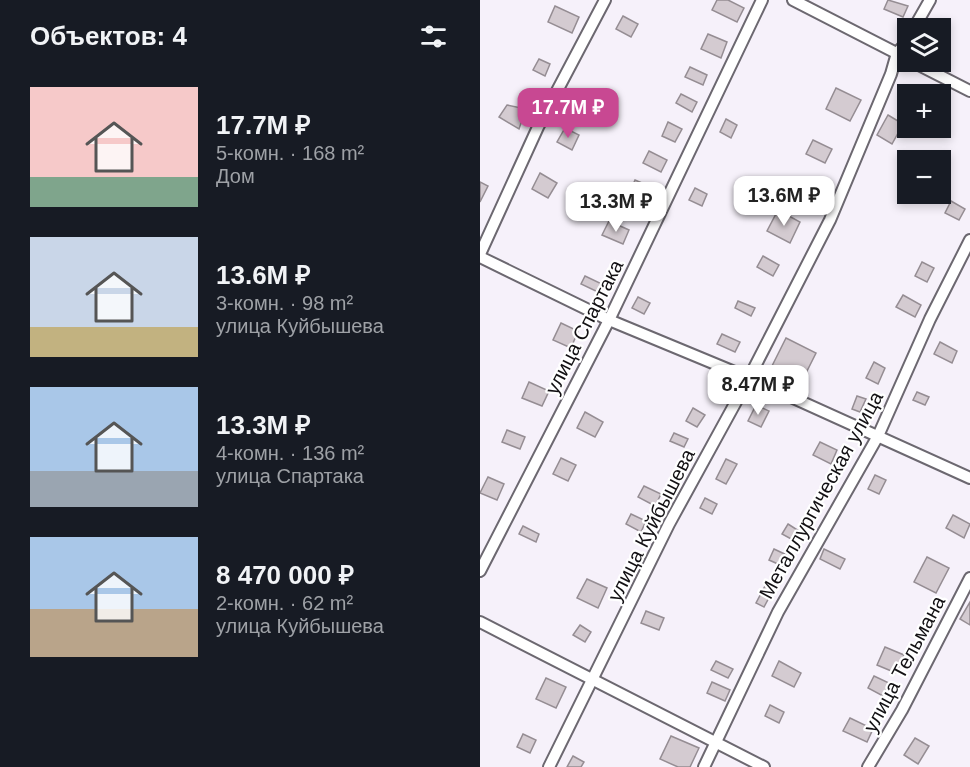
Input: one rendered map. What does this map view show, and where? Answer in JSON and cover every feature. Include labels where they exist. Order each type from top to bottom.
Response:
[{"type":"street","points":[[605,0],[538,127],[480,256],[609,320],[749,378],[970,478]]},
{"type":"street","name":"улица Спартака","points":[[480,571],[609,320],[762,0]]},
{"type":"street","points":[[793,0],[897,53]]},
{"type":"street","points":[[920,18],[930,0]]},
{"type":"street","name":"улица Куйбышева","points":[[549,767],[669,524],[749,378],[830,220],[891,74],[897,53]]},
{"type":"street","points":[[933,72],[970,90]]},
{"type":"street","name":"Металлургическая улица","points":[[704,767],[777,612],[878,436],[934,312],[970,240]]},
{"type":"street","name":"улица Тельмана","points":[[868,767],[902,710],[970,578]]},
{"type":"street","points":[[480,622],[764,767]]},
{"type":"building","points":[[717,0],[728,0],[744,8],[737,22],[712,10]]},
{"type":"building","points":[[888,0],[908,6],[903,17],[884,9]]},
{"type":"building","points":[[555,6],[579,17],[572,33],[548,22]]},
{"type":"building","points":[[623,16],[638,24],[631,37],[616,29]]},
{"type":"building","points":[[708,34],[727,42],[721,58],[701,49]]},
{"type":"building","points":[[539,59],[550,64],[545,76],[533,70]]},
{"type":"building","points":[[690,67],[707,75],[703,85],[685,77]]},
{"type":"building","points":[[836,88],[861,100],[850,121],[826,109]]},
{"type":"building","points":[[681,94],[697,102],[692,112],[676,103]]},
{"type":"building","points":[[507,105],[526,109],[519,129],[499,117]]},
{"type":"building","points":[[888,115],[897,120],[897,135],[892,144],[877,135]]},
{"type":"building","points":[[726,119],[737,125],[731,138],[720,132]]},
{"type":"building","points":[[668,122],[682,129],[675,142],[662,136]]},
{"type":"building","points":[[565,128],[579,135],[572,150],[557,142]]},
{"type":"building","points":[[813,140],[832,149],[825,163],[806,154]]},
{"type":"building","points":[[649,151],[667,160],[661,172],[643,163]]},
{"type":"building","points":[[540,173],[557,183],[548,198],[532,189]]},
{"type":"building","points":[[635,180],[651,187],[645,201],[629,194]]},
{"type":"building","points":[[480,182],[488,186],[480,202]]},
{"type":"building","points":[[795,185],[813,192],[807,209],[789,202]]},
{"type":"building","points":[[695,188],[707,194],[702,206],[689,200]]},
{"type":"building","points":[[951,201],[965,209],[959,220],[945,213]]},
{"type":"building","points":[[778,210],[800,222],[790,243],[767,231]]},
{"type":"building","points":[[609,221],[629,230],[623,244],[602,235]]},
{"type":"building","points":[[763,256],[779,265],[773,276],[757,267]]},
{"type":"building","points":[[922,262],[934,268],[927,282],[915,276]]},
{"type":"building","points":[[585,276],[604,285],[600,293],[581,284]]},
{"type":"building","points":[[903,295],[921,305],[915,317],[896,307]]},
{"type":"building","points":[[638,297],[650,303],[644,314],[632,308]]},
{"type":"building","points":[[738,301],[755,308],[751,316],[735,308]]},
{"type":"building","points":[[561,323],[578,331],[571,348],[553,340]]},
{"type":"building","points":[[722,334],[740,342],[735,352],[717,344]]},
{"type":"building","points":[[786,338],[816,353],[799,387],[769,372]]},
{"type":"building","points":[[940,342],[957,351],[952,363],[934,354]]},
{"type":"building","points":[[874,362],[885,368],[878,384],[866,378]]},
{"type":"building","points":[[529,382],[549,391],[542,406],[522,398]]},
{"type":"building","points":[[917,392],[929,397],[925,405],[913,400]]},
{"type":"building","points":[[857,396],[866,399],[860,412],[852,409]]},
{"type":"building","points":[[756,405],[769,411],[761,427],[748,421]]},
{"type":"building","points":[[693,408],[705,415],[697,427],[686,421]]},
{"type":"building","points":[[585,412],[603,422],[595,437],[577,428]]},
{"type":"building","points":[[507,430],[525,437],[520,449],[502,442]]},
{"type":"building","points":[[674,433],[688,439],[684,447],[670,441]]},
{"type":"building","points":[[820,442],[837,450],[831,464],[813,455]]},
{"type":"building","points":[[561,458],[576,465],[568,481],[553,474]]},
{"type":"building","points":[[726,459],[737,464],[726,484],[716,479]]},
{"type":"building","points":[[875,475],[886,480],[879,494],[868,489]]},
{"type":"building","points":[[488,477],[504,484],[497,500],[480,493]]},
{"type":"building","points":[[644,486],[661,494],[655,506],[638,497]]},
{"type":"building","points":[[705,498],[717,504],[712,514],[700,508]]},
{"type":"building","points":[[631,514],[646,521],[641,532],[626,524]]},
{"type":"building","points":[[953,515],[970,524],[964,538],[946,528]]},
{"type":"building","points":[[788,524],[799,531],[793,540],[782,534]]},
{"type":"building","points":[[523,526],[539,534],[536,542],[519,534]]},
{"type":"building","points":[[774,549],[791,557],[787,568],[769,560]]},
{"type":"building","points":[[824,549],[845,559],[840,569],[820,559]]},
{"type":"building","points":[[927,557],[949,568],[936,593],[914,582]]},
{"type":"building","points":[[587,579],[607,588],[598,608],[577,598]]},
{"type":"building","points":[[765,586],[773,590],[764,607],[756,603]]},
{"type":"building","points":[[970,602],[970,625],[960,619]]},
{"type":"building","points":[[646,611],[664,618],[659,630],[641,623]]},
{"type":"building","points":[[580,625],[591,632],[585,642],[573,635]]},
{"type":"building","points":[[885,647],[904,655],[896,673],[877,665]]},
{"type":"building","points":[[716,661],[733,669],[728,678],[711,670]]},
{"type":"building","points":[[779,661],[801,673],[794,687],[772,676]]},
{"type":"building","points":[[874,676],[889,683],[883,696],[868,688]]},
{"type":"building","points":[[546,678],[566,687],[556,708],[536,699]]},
{"type":"building","points":[[712,682],[730,690],[725,701],[707,693]]},
{"type":"building","points":[[770,705],[784,712],[779,723],[765,716]]},
{"type":"building","points":[[850,718],[873,729],[867,742],[843,731]]},
{"type":"building","points":[[523,734],[536,740],[530,753],[517,747]]},
{"type":"building","points":[[671,736],[699,748],[690,767],[678,767],[660,759]]},
{"type":"building","points":[[915,738],[929,746],[918,764],[904,755]]},
{"type":"building","points":[[573,756],[584,762],[581,767],[567,767]]}]
